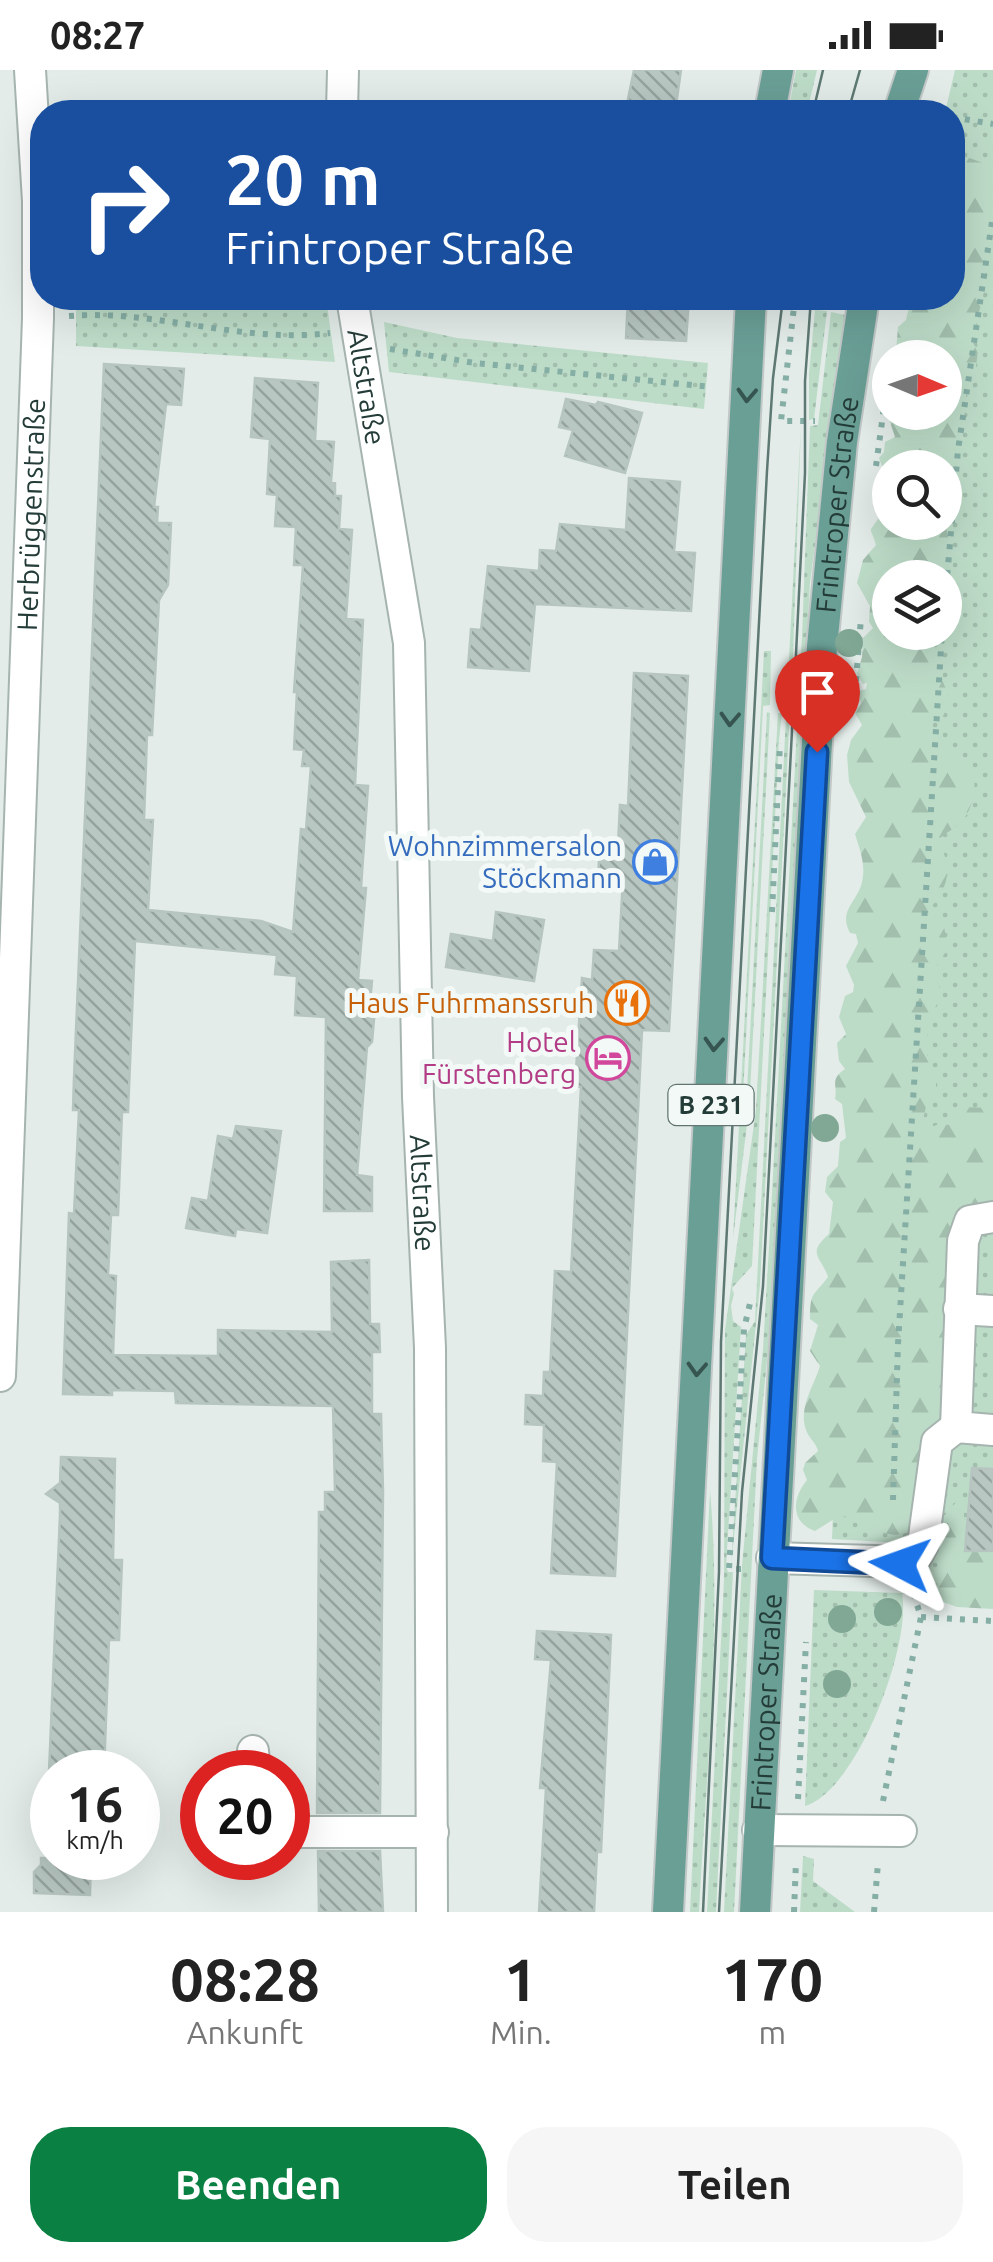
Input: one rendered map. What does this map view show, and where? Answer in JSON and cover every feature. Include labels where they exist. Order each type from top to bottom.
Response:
[{"type":"main road","points":[[772,100],[778,70]]},
{"type":"main road","name":"B 231","points":[[668,1912],[750,310]]},
{"type":"main road","name":"Frintroper Straße","points":[[755,1912],[823,630],[842,442],[862,310]]},
{"type":"street","name":"Herbrüggenstraße","points":[[30,70],[32,100]]},
{"type":"street","points":[[342,100],[343,70]]},
{"type":"street","name":"Herbrüggenstraße","points":[[0,1376],[38,310]]},
{"type":"street","name":"Altstraße","points":[[354,310],[409,643],[418,1097],[430,1348],[432,1912]]},
{"type":"street","points":[[956,1427],[966,1227],[976,1218],[993,1218]]},
{"type":"street","points":[[959,1309],[993,1311]]},
{"type":"street","points":[[772,1564],[900,1564],[918,1554],[923,1544],[937,1442],[956,1427],[993,1430]]},
{"type":"street","points":[[758,1830],[891,1830]]},
{"type":"street","points":[[310,1832],[433,1832]]},
{"type":"path","points":[[965,119],[993,124]]},
{"type":"path","points":[[949,560],[958,450],[993,215]]},
{"type":"path","points":[[795,310],[781,421],[816,421]]},
{"type":"path","points":[[38,318],[88,314],[161,319],[233,333],[322,334],[476,363],[712,387]]},
{"type":"path","points":[[856,682],[862,605]]},
{"type":"path","points":[[874,1912],[891,1830],[885,1782],[921,1618],[900,1564],[893,1515],[898,1344],[941,650]]},
{"type":"path","points":[[751,1299],[744,1329],[729,1569],[772,1564]]},
{"type":"path","points":[[921,1618],[993,1621]]},
{"type":"path","points":[[794,1912],[806,1631]]},
{"type":"green space","points":[[796,70],[817,70],[810,100],[790,100]]},
{"type":"green space","points":[[955,70],[993,70],[993,1597],[902,1594],[898,1646],[877,1713],[844,1774],[825,1795],[805,1806],[814,1590],[902,1593],[903,1543],[832,1539],[839,1359],[882,650],[962,650],[962,560],[888,560],[889,540],[962,540],[962,450],[945,450],[945,430],[962,430],[962,340],[947,340],[951,310],[965,310],[965,100],[948,100]]},
{"type":"green space","points":[[965,158],[993,167],[993,246],[985,267],[986,283],[972,342],[978,350],[976,367],[965,399],[964,428],[958,450],[884,450],[885,442],[895,437],[893,430],[962,430],[962,340],[897,340],[898,327],[906,320],[908,310],[965,310]]},
{"type":"green space","points":[[76,310],[328,310],[335,362],[76,346]]},
{"type":"green space","points":[[815,310],[827,311],[814,419],[809,420],[809,373]]},
{"type":"green space","points":[[831,312],[845,315],[810,583],[734,1912],[724,1912],[742,1565],[770,1230],[810,426],[818,425]]},
{"type":"green space","points":[[384,322],[457,338],[708,363],[704,409],[389,372]]},
{"type":"green space","points":[[801,425],[760,1285],[731,1565],[746,1335],[755,1321]]},
{"type":"green space","points":[[874,540],[949,540],[953,560],[872,560],[872,626],[870,606],[857,583],[863,560],[876,545]]},
{"type":"green space","points":[[872,629],[872,650],[932,650],[948,692],[944,715],[933,719],[932,734],[947,741],[951,752],[971,772],[974,783],[966,815],[938,841],[946,858],[947,875],[932,906],[943,921],[948,949],[937,964],[941,998],[927,1020],[927,1059],[935,1072],[937,1096],[926,1106],[921,1130],[950,1125],[961,1107],[993,1108],[993,1215],[947,1245],[949,1321],[944,1336],[948,1352],[942,1360],[944,1394],[940,1400],[944,1410],[917,1526],[894,1535],[839,1516],[815,1531],[801,1522],[796,1509],[798,1494],[807,1480],[805,1463],[818,1451],[804,1421],[805,1405],[820,1366],[810,1351],[818,1325],[810,1319],[811,1303],[828,1277],[817,1251],[829,1234],[833,1202],[825,1192],[827,1177],[838,1166],[840,1142],[846,1138],[842,1104],[835,1099],[836,1080],[845,1069],[839,1061],[837,1043],[846,1034],[839,1017],[845,996],[853,992],[854,985],[846,966],[858,943],[846,918],[863,876],[855,834],[866,817],[849,782],[847,755],[851,740],[862,725],[855,713],[861,703],[858,691],[866,689],[867,683],[863,684],[857,674],[863,638]]},
{"type":"green space","points":[[764,651],[771,651],[770,705],[763,706],[742,1115],[748,1116],[733,1239]]},
{"type":"green space","points":[[767,712],[770,713],[749,1111],[746,1110]]},
{"type":"green space","points":[[778,713],[782,713],[752,1266],[732,1288],[733,1321],[741,1327],[726,1566],[728,1572],[733,1572],[716,1912],[707,1912],[724,1581],[725,1330],[756,1110]]},
{"type":"green space","points":[[710,1490],[714,1595],[712,1701],[699,1912],[690,1912]]},
{"type":"green space","points":[[959,1499],[964,1505],[964,1524],[973,1533],[993,1532],[993,1609],[957,1607],[943,1602],[935,1573],[943,1565],[939,1537],[944,1516]]},
{"type":"green space","points":[[803,1856],[814,1859],[813,1881],[855,1912],[800,1912]]},
{"type":"building","points":[[634,70],[681,70],[677,100],[628,100]]},
{"type":"building","points":[[627,310],[688,310],[686,341],[626,338]]},
{"type":"building","points":[[104,364],[184,369],[181,405],[166,404],[154,507],[158,507],[157,523],[171,523],[168,585],[159,600],[152,735],[147,735],[144,820],[153,820],[148,910],[261,921],[293,932],[301,829],[306,830],[311,766],[302,766],[304,750],[294,749],[303,565],[294,565],[296,527],[275,526],[277,495],[267,494],[270,439],[251,437],[255,378],[318,383],[315,441],[334,442],[331,482],[335,483],[335,496],[341,496],[339,529],[352,530],[346,619],[363,620],[355,785],[368,786],[361,888],[366,888],[358,980],[372,981],[370,1003],[375,1008],[372,1042],[367,1047],[357,1175],[372,1177],[372,1211],[324,1211],[326,1017],[295,1015],[297,976],[275,974],[277,955],[135,941],[128,1112],[122,1112],[118,1215],[111,1215],[108,1275],[116,1276],[113,1355],[218,1356],[218,1330],[332,1332],[331,1262],[369,1260],[370,1324],[379,1324],[380,1352],[372,1352],[372,1414],[381,1414],[383,1492],[380,1813],[317,1813],[319,1512],[325,1512],[325,1492],[335,1492],[333,1406],[176,1403],[175,1391],[63,1394],[69,1213],[74,1214],[79,1110],[73,1110],[74,1078]]},
{"type":"building","points":[[566,399],[642,413],[625,473],[565,456],[573,430],[559,427]]},
{"type":"building","points":[[629,478],[680,482],[674,552],[695,553],[691,611],[535,604],[529,671],[468,667],[471,629],[481,630],[488,566],[539,571],[540,550],[556,551],[560,524],[626,530]]},
{"type":"building","points":[[634,673],[688,676],[669,1031],[642,1030],[615,1576],[551,1573],[557,1462],[543,1461],[544,1425],[525,1424],[526,1395],[543,1396],[544,1372],[550,1372],[555,1271],[571,1272],[581,1087],[575,1086],[582,978],[592,980],[594,950],[619,951],[623,878],[598,877],[600,844],[618,845],[620,805],[628,806]]},
{"type":"building","points":[[496,912],[544,920],[534,981],[446,967],[451,934],[493,941]]},
{"type":"building","points":[[236,1126],[281,1131],[267,1233],[236,1229],[235,1236],[186,1228],[192,1198],[208,1201],[218,1136],[233,1139]]},
{"type":"building","points":[[61,1457],[115,1459],[113,1560],[122,1560],[119,1640],[109,1640],[105,1750],[50,1750],[60,1503],[46,1494],[60,1483]]},
{"type":"building","points":[[972,1468],[993,1469],[993,1551],[965,1551]]},
{"type":"building","points":[[537,1631],[611,1635],[601,1852],[597,1852],[594,1912],[539,1912],[546,1788],[540,1788],[551,1660],[535,1659]]},
{"type":"building","points":[[318,1851],[380,1851],[383,1912],[319,1912]]},
{"type":"building","points":[[34,1880],[90,1880],[90,1895],[34,1893]]},
{"type":"tram line","points":[[816,100],[823,70]]},
{"type":"tram line","points":[[851,100],[860,70]]},
{"type":"tram line","points":[[703,1912],[719,1572],[721,1342],[767,471],[782,310]]},
{"type":"tram line","points":[[719,1912],[742,1492],[763,1286],[810,310]]},
{"type":"place","name":"Wohnzimmersalon Stöckmann","points":[[655,862]]},
{"type":"place","name":"Haus Fuhrmanssruh","points":[[627,1003]]},
{"type":"place","name":"Hotel Fürstenberg","points":[[608,1058]]},
{"type":"route","points":[[817,752],[772,1558],[900,1564]]}]
